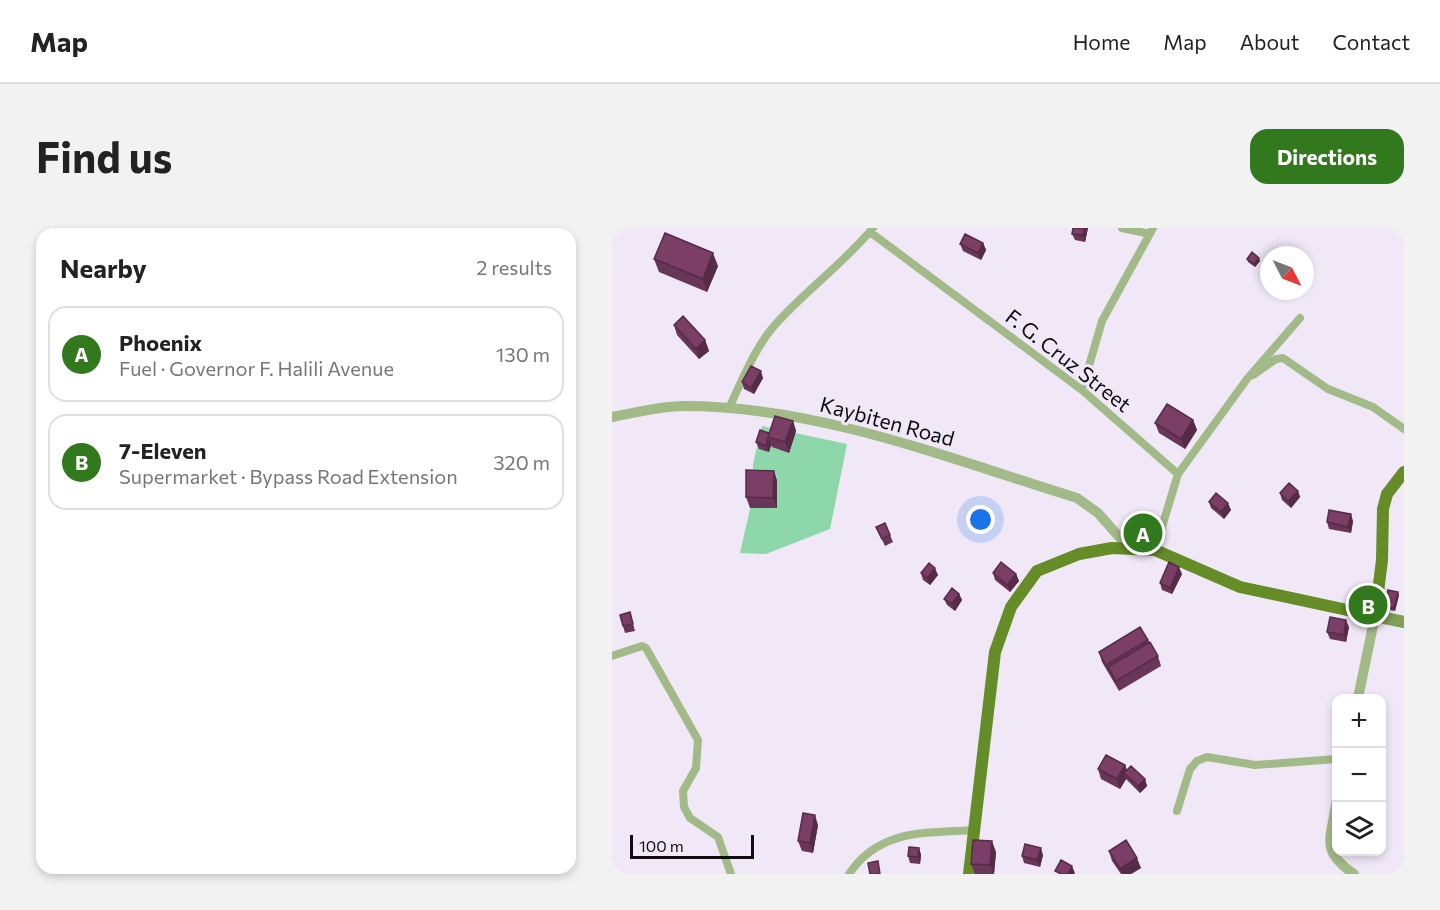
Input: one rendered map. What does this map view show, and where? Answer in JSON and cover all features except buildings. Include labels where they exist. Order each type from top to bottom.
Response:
[{"type":"main road","points":[[1375,616],[1382,560],[1383,509],[1387,494],[1404,472]]},
{"type":"main road","points":[[969,874],[995,652],[1011,606],[1037,571],[1079,554],[1128,547],[1155,550],[1240,587],[1404,622]]},
{"type":"street","points":[[1082,390],[1101,321],[1152,231],[1122,228]]},
{"type":"street","points":[[729,408],[748,368],[773,328],[836,269],[872,230]]},
{"type":"street","name":"F. G. Cruz Street","points":[[872,230],[1082,390],[1178,474]]},
{"type":"street","points":[[1155,550],[1178,474],[1250,376],[1300,318]]},
{"type":"street","points":[[1250,376],[1276,358],[1283,358],[1328,389],[1373,407],[1404,429]]},
{"type":"street","name":"Kaybiten Road","points":[[612,417],[681,406],[729,408],[783,415],[887,439],[1077,498],[1098,513],[1128,547]]},
{"type":"street","points":[[1359,694],[1375,616]]},
{"type":"street","points":[[612,656],[642,646],[646,648],[698,740],[696,768],[683,791],[684,807],[690,818],[718,837],[731,874]]},
{"type":"street","points":[[1176,811],[1190,769],[1197,761],[1206,757],[1255,765],[1332,759]]},
{"type":"street","points":[[1332,829],[1329,848],[1332,856],[1340,865],[1354,874]]},
{"type":"street","points":[[849,874],[868,851],[891,839],[918,834],[974,830]]},
{"type":"green space","points":[[762,426],[847,444],[830,529],[766,554],[740,553],[753,496],[753,464]]},
{"type":"place","name":"Phoenix","points":[[1143,533]]},
{"type":"place","name":"7-Eleven","points":[[1368,605]]}]
